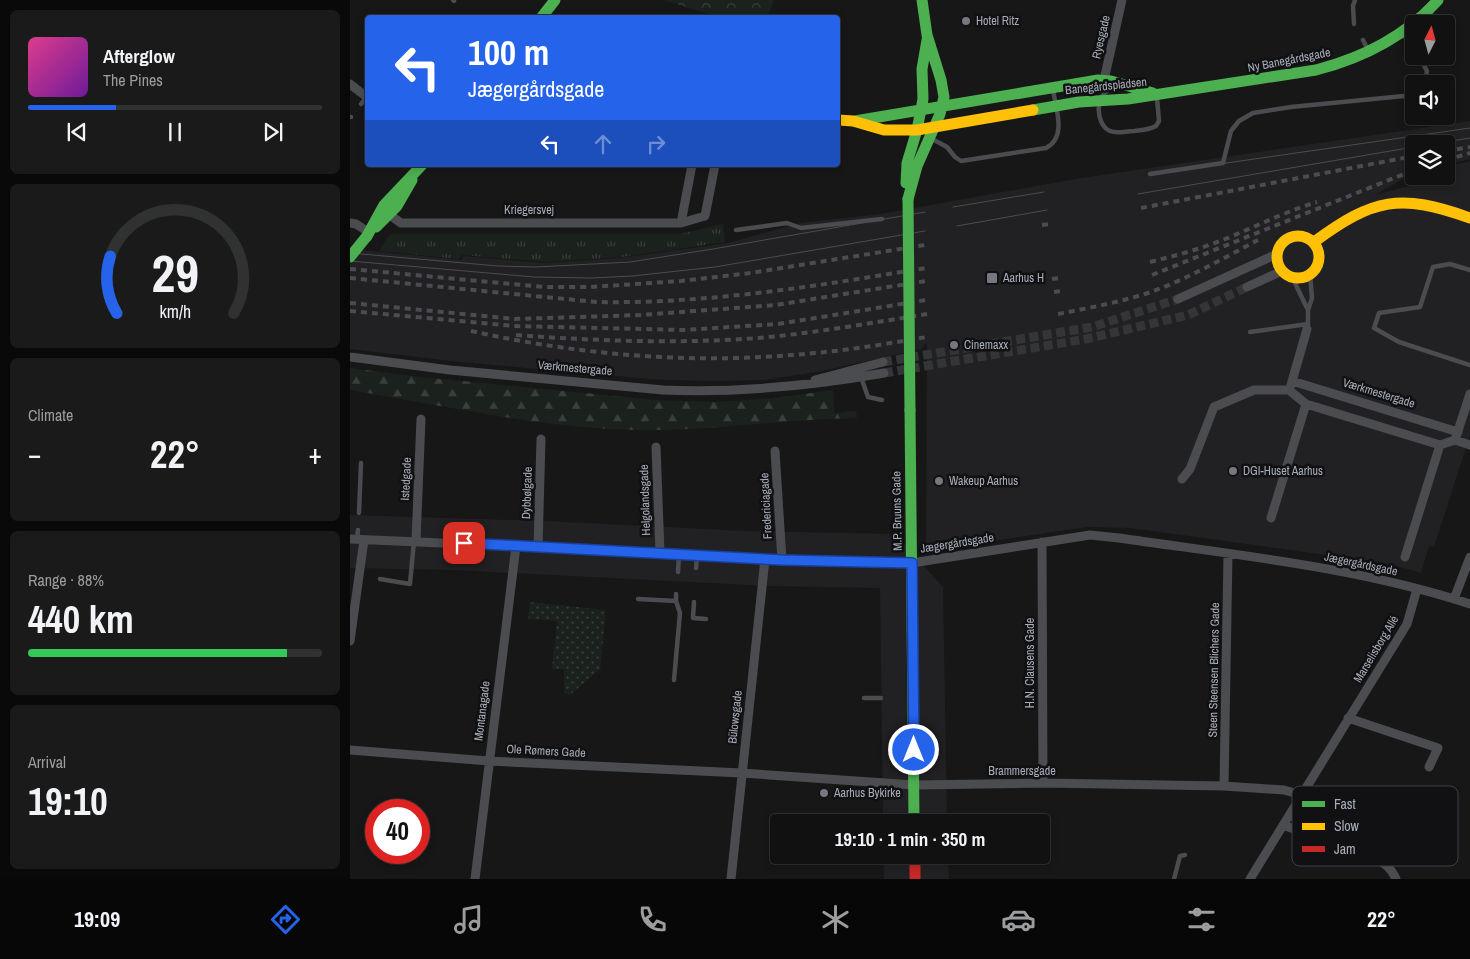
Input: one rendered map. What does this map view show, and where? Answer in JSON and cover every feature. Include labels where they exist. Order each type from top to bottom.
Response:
[{"type":"street","points":[[543,15],[555,0]]},
{"type":"street","points":[[908,199],[917,166],[935,126],[944,97],[941,80],[927,34],[922,0]]},
{"type":"street","name":"Ryesgade","points":[[1104,80],[1122,0]]},
{"type":"street","name":"Ny Banegårdsgade","points":[[1156,94],[1316,70],[1342,63],[1369,52],[1401,31],[1426,13],[1438,0]]},
{"type":"street","points":[[908,199],[906,173],[924,92],[922,69],[927,34]]},
{"type":"street","name":"Banegårdspladsen","points":[[853,121],[1104,80],[1156,94]]},
{"type":"street","points":[[350,84],[365,100]]},
{"type":"street","name":"Banegårdspladsen","points":[[853,121],[884,130],[916,130],[1055,105],[1128,99],[1156,94]]},
{"type":"street","points":[[840,120],[853,121]]},
{"type":"street","points":[[350,257],[386,212],[393,194],[420,167]]},
{"type":"street","points":[[681,223],[692,167]]},
{"type":"street","name":"Kriegersvej","points":[[386,212],[401,223],[681,223],[704,216],[714,167]]},
{"type":"street","name":"M.P. Bruuns Gade","points":[[908,199],[912,563],[910,698],[914,814]]},
{"type":"street","points":[[1314,242],[1349,216],[1387,203],[1431,204],[1470,218]]},
{"type":"street","points":[[350,223],[356,224],[368,234]]},
{"type":"street","points":[[1247,287],[1287,274],[1305,277],[1310,274],[1318,265],[1320,258],[1314,242],[1301,235],[1288,238],[1279,248],[1277,260],[1287,274]]},
{"type":"street","points":[[1178,299],[1277,254]]},
{"type":"street","points":[[1308,327],[1291,386],[1306,404],[1440,446]]},
{"type":"street","name":"Værkmestergade","points":[[350,357],[450,370],[663,390],[742,391],[832,382],[884,374]]},
{"type":"street","name":"Værkmestergade","points":[[798,385],[883,362]]},
{"type":"street","name":"Værkmestergade","points":[[1182,479],[1190,469],[1214,407],[1254,390],[1291,386],[1457,436],[1470,445]]},
{"type":"street","points":[[1405,557],[1440,446],[1457,436],[1470,394]]},
{"type":"street","points":[[1271,518],[1306,404]]},
{"type":"street","name":"Istedgade","points":[[415,541],[422,419]]},
{"type":"street","name":"Dybbølgade","points":[[538,548],[541,439]]},
{"type":"street","name":"Helgolandsgade","points":[[656,447],[660,552]]},
{"type":"street","name":"Fredericiagade","points":[[776,451],[782,560]]},
{"type":"street","name":"Jægergårdsgade","points":[[357,537],[782,560],[912,563],[1090,536],[1119,538],[1332,569],[1417,589],[1470,604]]},
{"type":"street","points":[[350,635],[357,537]]},
{"type":"street","name":"H.N. Clausens Gade","points":[[1042,542],[1043,783]]},
{"type":"street","name":"Montanagade","points":[[476,879],[516,546]]},
{"type":"street","name":"Steen Steensen Blichers Gade","points":[[1224,786],[1228,554]]},
{"type":"street","points":[[1454,599],[1470,557]]},
{"type":"street","name":"Bülowsgade","points":[[731,879],[765,558]]},
{"type":"street","name":"Marselisborg Allé","points":[[1307,786],[1408,624],[1417,589]]},
{"type":"street","points":[[1348,718],[1438,748],[1428,767]]},
{"type":"street","name":"Ole Rømers Gade","points":[[350,750],[489,761],[742,773]]},
{"type":"street","name":"Brammersgade","points":[[742,773],[914,785],[1043,783],[1224,786],[1292,792]]},
{"type":"street","name":"Marselisborg Allé","points":[[1250,879],[1292,811]]},
{"type":"street","points":[[1283,825],[1292,828]]},
{"type":"street","points":[[915,864],[915,879]]},
{"type":"street","points":[[1388,866],[1394,873],[1396,879]]},
{"type":"lane","points":[[1354,24],[1353,6],[1355,0]]},
{"type":"lane","points":[[1401,31],[1405,37]]},
{"type":"lane","points":[[1363,40],[1369,52]]},
{"type":"lane","points":[[916,130],[947,147],[961,161],[1046,148],[1057,139],[1058,121],[1052,87]]},
{"type":"lane","points":[[1135,88],[1107,89],[1104,92],[1100,100],[1100,121],[1109,130],[1117,132],[1150,129],[1156,126],[1159,121],[1156,94]]},
{"type":"lane","points":[[1150,174],[1223,163],[1231,131],[1239,121],[1253,114],[1291,106],[1405,96]]},
{"type":"lane","points":[[736,230],[786,222],[800,228],[882,220]]},
{"type":"lane","points":[[1470,270],[1450,264],[1432,267],[1420,307],[1379,312],[1374,328],[1399,342],[1470,365]]},
{"type":"lane","points":[[1287,274],[1308,310]]},
{"type":"lane","points":[[1250,332],[1308,327],[1308,310],[1312,298],[1310,274]]},
{"type":"lane","points":[[861,377],[868,397],[882,400]]},
{"type":"lane","points":[[359,513],[361,463]]},
{"type":"lane","points":[[380,579],[410,584],[415,541]]},
{"type":"lane","points":[[678,572],[679,554]]},
{"type":"lane","points":[[696,568],[697,555]]},
{"type":"lane","points":[[674,680],[680,612],[676,601],[676,594]]},
{"type":"lane","points":[[638,599],[676,601]]},
{"type":"lane","points":[[694,602],[693,618],[706,619]]},
{"type":"lane","points":[[864,698],[881,698]]},
{"type":"lane","points":[[1174,879],[1180,856],[1185,855]]},
{"type":"shaded area","points":[[1470,121],[1470,159],[1455,163],[1455,135],[1405,135],[1405,178],[1375,195],[1413,185],[1455,185],[1455,165],[1470,161],[1470,435],[1434,547],[1429,546],[1421,573],[1390,564],[1131,528],[1087,527],[953,547],[926,543],[927,342],[922,349],[822,371],[765,380],[717,381],[664,380],[569,372],[350,349],[350,249],[462,260],[463,256],[544,263],[619,258],[728,243],[800,223],[881,214],[1075,179],[1443,125],[1455,125],[1455,123]]},
{"type":"shaded area","points":[[350,515],[545,521],[745,531],[895,534],[943,587],[947,814],[883,814],[880,588],[770,586],[453,570],[350,568]]},
{"type":"shaded area","points":[[884,864],[948,864],[949,879],[884,879]]},
{"type":"green space","points":[[664,0],[774,0],[768,15],[712,15]]},
{"type":"green space","points":[[723,224],[725,242],[622,257],[547,262],[462,255],[459,259],[379,251],[390,234],[680,234]]},
{"type":"green space","points":[[350,368],[421,377],[657,400],[715,402],[774,398],[833,390],[835,413],[856,411],[857,418],[669,430],[605,429],[568,426],[495,416],[350,390]]},
{"type":"green space","points":[[530,602],[606,610],[600,669],[570,695],[564,693],[564,669],[552,669],[557,621],[528,619]]},
{"type":"tunnel","points":[[884,373],[1086,339],[1188,315],[1247,287]]},
{"type":"tunnel","points":[[883,362],[1092,327],[1178,299]]},
{"type":"tram line","points":[[1150,174],[1470,128]]},
{"type":"tram line","points":[[1455,140],[1470,138]]},
{"type":"tram line","points":[[1138,194],[1405,149]]},
{"type":"tram line","points":[[953,207],[1044,192]]},
{"type":"tram line","points":[[957,226],[1047,210]]},
{"type":"tram line","points":[[350,253],[498,266],[536,267],[630,262],[925,212]]},
{"type":"tram line","points":[[350,261],[534,277],[591,278],[632,276],[715,267],[925,231]]},
{"type":"railway","points":[[1455,150],[1470,147]]},
{"type":"railway","points":[[1455,157],[1470,153]]},
{"type":"railway","points":[[1141,208],[1405,158]]},
{"type":"railway","points":[[1152,275],[1405,174]]},
{"type":"railway","points":[[1150,262],[1211,244],[1317,202]]},
{"type":"railway","points":[[1042,225],[1050,224]]},
{"type":"railway","points":[[1058,314],[1117,302],[1165,287],[1258,240]]},
{"type":"railway","points":[[350,269],[544,287],[591,287],[681,281],[751,273],[925,245]]},
{"type":"railway","points":[[350,278],[596,302],[638,302],[721,297],[926,268]]},
{"type":"railway","points":[[1052,279],[1059,278]]},
{"type":"railway","points":[[350,303],[515,319],[641,315],[776,305],[926,281]]},
{"type":"railway","points":[[1054,292],[1061,291]]},
{"type":"railway","points":[[350,311],[514,326],[684,330],[778,324],[926,300]]},
{"type":"railway","points":[[516,335],[637,341],[728,340],[801,333],[927,314]]},
{"type":"railway","points":[[471,331],[556,347],[642,356],[685,358],[771,357],[857,348],[927,337]]},
{"type":"traffic: fast","points":[[543,15],[555,0]]},
{"type":"traffic: fast","points":[[908,199],[917,166],[940,114],[944,97],[941,80],[927,35],[922,0]]},
{"type":"traffic: fast","points":[[1033,110],[1079,102],[1128,99],[1316,70],[1350,59],[1382,44],[1412,24],[1438,0]]},
{"type":"traffic: fast","points":[[906,183],[907,163],[917,130],[923,99],[922,69],[927,40]]},
{"type":"traffic: fast","points":[[855,121],[1098,80],[1111,81],[1153,93]]},
{"type":"traffic: fast","points":[[367,236],[384,205],[420,167]]},
{"type":"traffic: fast","points":[[376,227],[397,206],[412,180]]},
{"type":"traffic: fast","points":[[908,199],[910,410]]},
{"type":"traffic: fast","points":[[350,257],[367,236]]},
{"type":"traffic: fast","points":[[910,410],[914,814]]},
{"type":"traffic: slow","points":[[840,120],[853,121],[884,130],[917,130],[1033,110]]},
{"type":"traffic: slow","points":[[1314,242],[1354,216],[1371,208],[1388,204],[1425,205],[1470,218]]},
{"type":"traffic: slow","points":[[1302,236],[1310,239],[1316,245],[1319,257],[1316,269],[1310,275],[1294,278],[1286,275],[1280,269],[1277,253],[1280,245],[1286,239],[1302,236]]},
{"type":"traffic: jam","points":[[915,864],[915,879]]},
{"type":"place","name":"Hotel Ritz","points":[[966,21]]},
{"type":"place","name":"Aarhus H","points":[[992,278]]},
{"type":"place","name":"Cinemaxx","points":[[954,345]]},
{"type":"place","name":"DGI-Huset Aarhus","points":[[1233,471]]},
{"type":"place","name":"Wakeup Aarhus","points":[[939,481]]},
{"type":"place","name":"Aarhus Bykirke","points":[[824,793]]},
{"type":"route","points":[[464,543],[782,560],[912,563],[914,750]]}]
